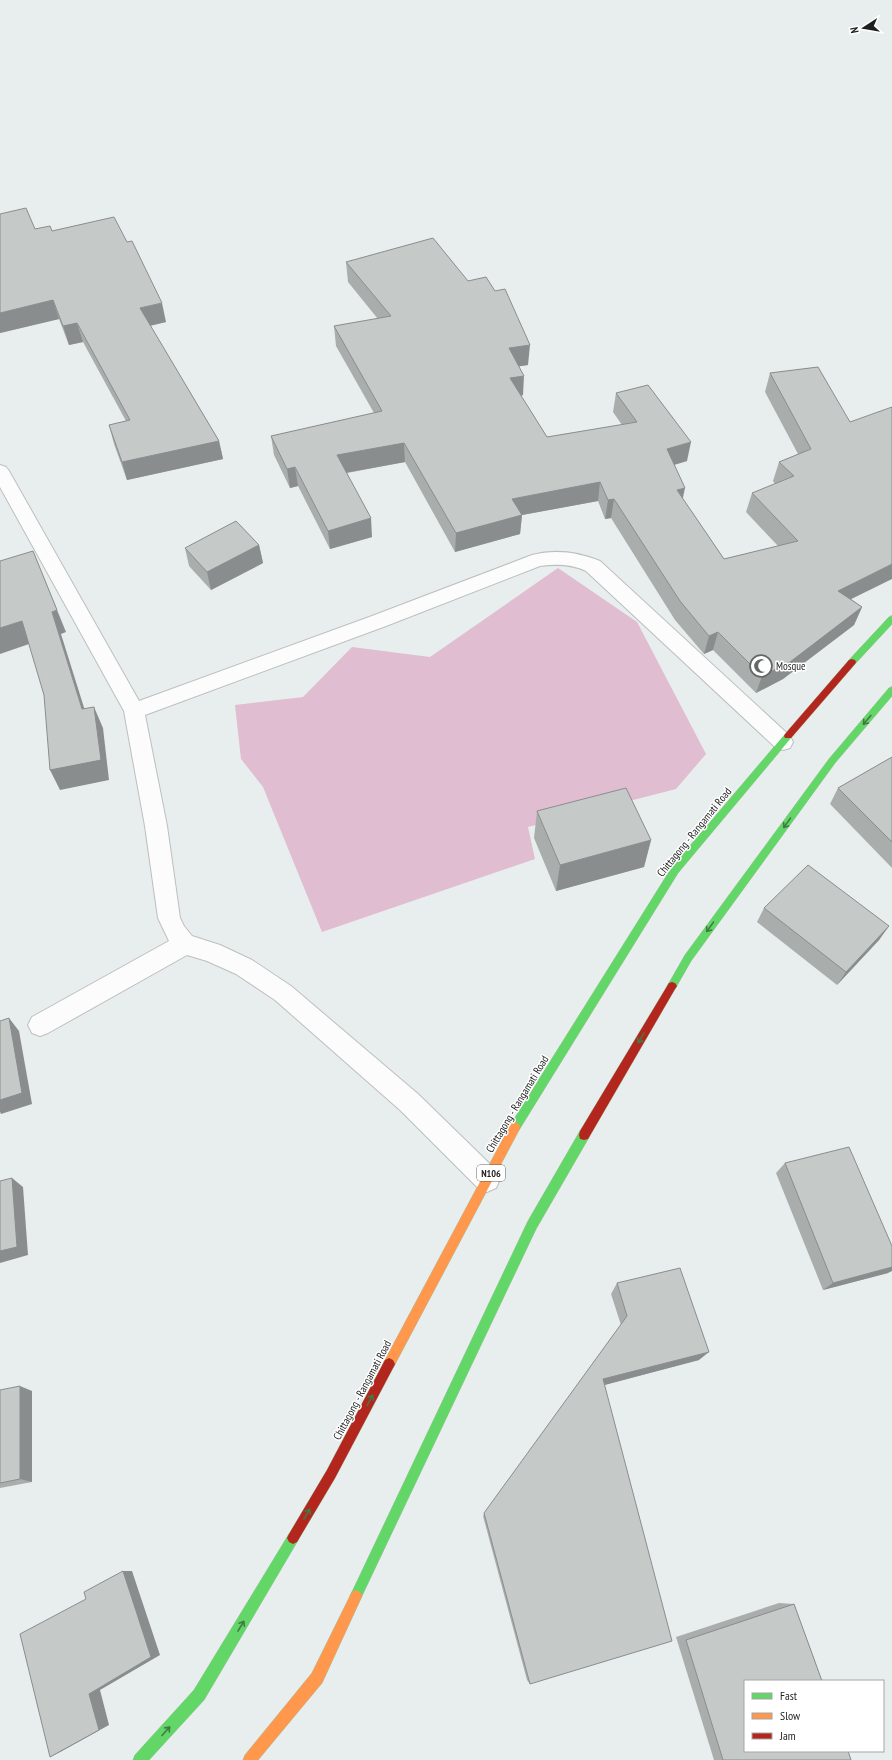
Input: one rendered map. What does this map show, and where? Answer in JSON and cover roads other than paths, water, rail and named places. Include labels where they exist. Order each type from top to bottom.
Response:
[{"type":"highway","name":"Chittagong - Rangamati Road","points":[[140,1760],[199,1695],[331,1474],[512,1132],[675,870],[843,671],[892,618]]},
{"type":"highway","points":[[250,1760],[317,1678],[532,1225],[688,958],[832,762],[892,690]]},
{"type":"street","points":[[0,471],[134,711],[156,826],[169,918],[175,932],[185,944],[212,952],[244,967],[283,993],[409,1102],[487,1180]]},
{"type":"street","points":[[134,711],[380,621],[538,560],[556,557],[582,561],[593,566],[783,742]]},
{"type":"street","points":[[40,1025],[185,944]]},
{"type":"place","name":"Mosque","points":[[761,666]]}]
